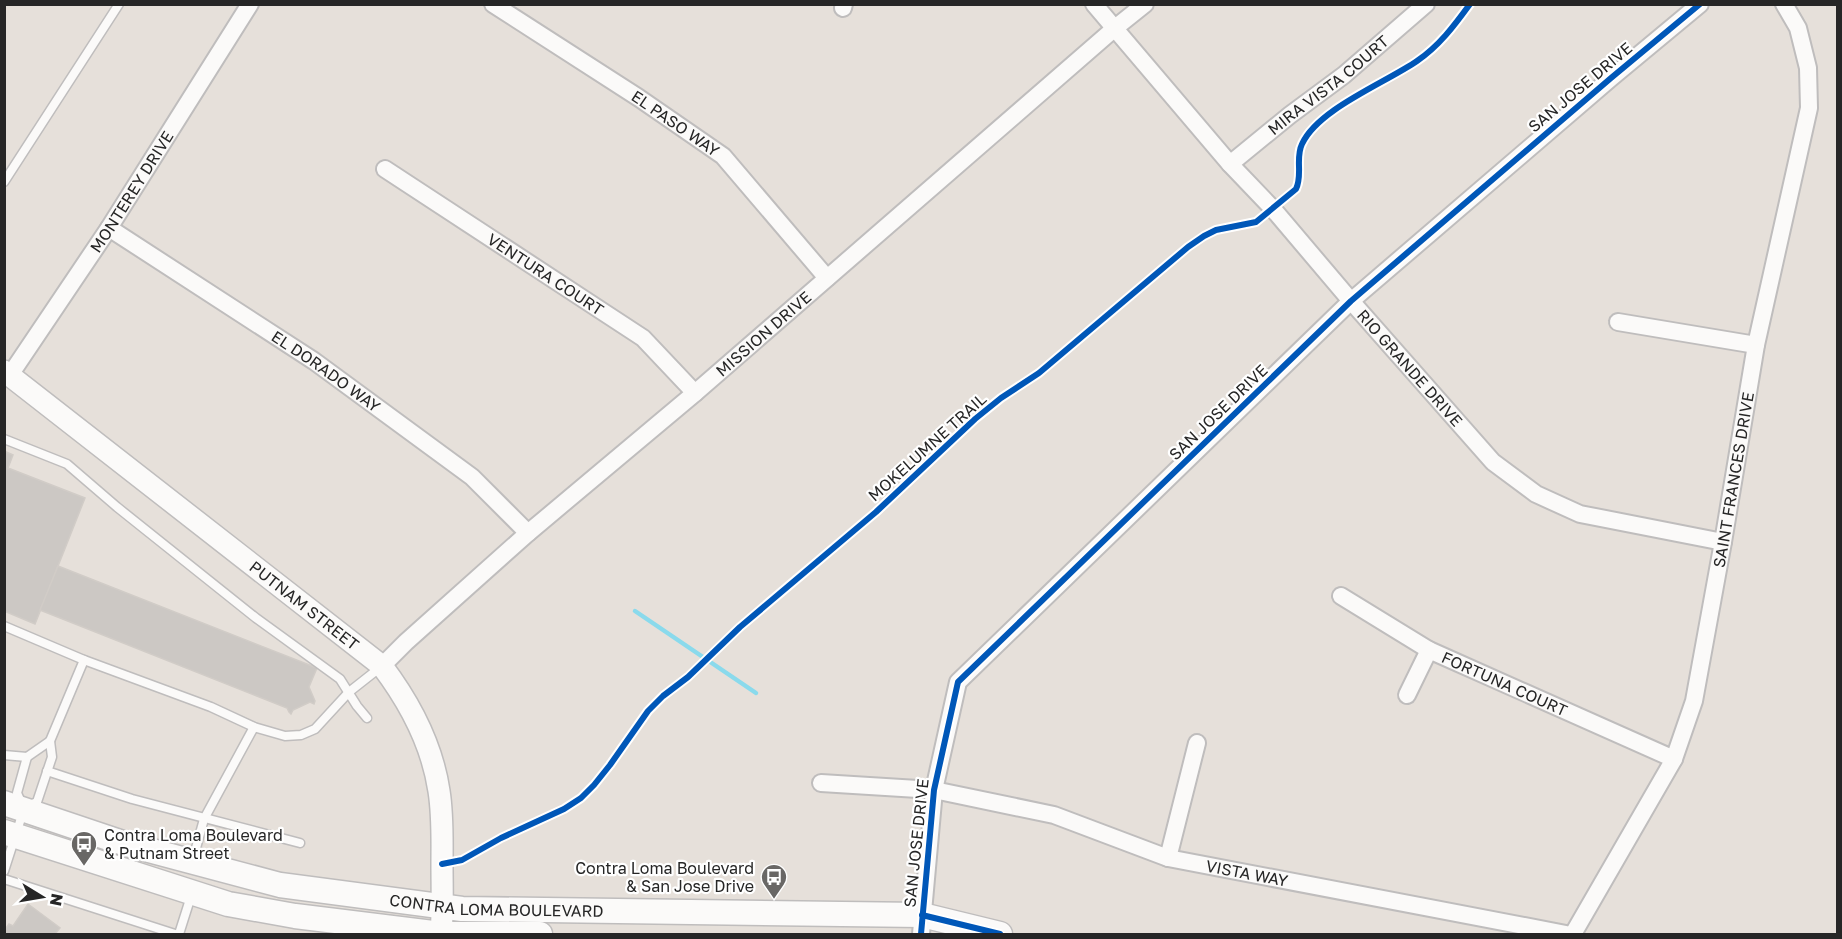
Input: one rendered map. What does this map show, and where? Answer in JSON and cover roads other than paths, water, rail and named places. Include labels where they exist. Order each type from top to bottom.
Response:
[{"type":"main road","name":"CONTRA LOMA BOULEVARD","points":[[14,806],[126,844],[280,885],[443,907],[921,925],[1000,934]]},
{"type":"main road","name":"CONTRA LOMA BOULEVARD","points":[[10,834],[228,904],[295,916],[441,934],[540,934]]},
{"type":"street","name":"MONTEREY DRIVE","points":[[7,373],[109,228],[250,4]]},
{"type":"street","name":"EL PASO WAY","points":[[493,4],[639,98],[723,156],[827,278]]},
{"type":"street","name":"RIO GRANDE DRIVE","points":[[1094,4],[1230,164],[1273,209],[1493,462],[1536,494],[1580,514],[1723,542]]},
{"type":"street","name":"MISSION DRIVE","points":[[382,666],[528,533],[1145,4]]},
{"type":"street","name":"MIRA VISTA COURT","points":[[1230,164],[1344,75],[1426,4]]},
{"type":"street","name":"SAN JOSE DRIVE","points":[[921,925],[934,790],[958,682],[1351,301],[1700,4]]},
{"type":"street","name":"SAINT FRANCES DRIVE","points":[[1573,934],[1674,759],[1694,701],[1756,345],[1809,108],[1808,68],[1801,38],[1784,4]]},
{"type":"street","name":"VENTURA COURT","points":[[385,169],[643,338],[694,393]]},
{"type":"street","name":"EL DORADO WAY","points":[[109,228],[323,368],[472,477],[528,533]]},
{"type":"street","points":[[1618,322],[1756,345]]},
{"type":"street","name":"PUTNAM STREET","points":[[7,373],[382,666],[403,693],[426,742],[440,791],[443,907],[441,934]]},
{"type":"street","name":"FORTUNA COURT","points":[[1341,596],[1429,650],[1674,759]]},
{"type":"street","points":[[1407,695],[1429,650]]},
{"type":"street","points":[[1168,858],[1197,743]]},
{"type":"street","name":"VISTA WAY","points":[[822,783],[934,790],[1054,815],[1168,858],[1566,934]]},
{"type":"lane","points":[[4,182],[119,4]]},
{"type":"lane","points":[[4,439],[68,464],[117,507],[256,618],[340,679],[367,718]]},
{"type":"lane","points":[[4,626],[84,660],[211,707],[254,727],[285,736],[302,735],[315,729],[349,692],[382,666]]},
{"type":"lane","points":[[14,806],[37,802],[52,757],[50,741],[84,660]]},
{"type":"lane","points":[[192,862],[204,819],[254,727]]},
{"type":"lane","points":[[4,871],[14,806],[27,757],[50,741]]},
{"type":"lane","points":[[4,755],[27,757]]},
{"type":"lane","points":[[47,771],[132,799],[300,843]]},
{"type":"lane","points":[[4,879],[177,934],[192,893]]},
{"type":"waterway","points":[[635,611],[756,693]]},
{"type":"place","name":"Contra Loma Boulevard & Putnam Street","points":[[84,867]]},
{"type":"place","name":"Contra Loma Boulevard & San Jose Drive","points":[[774,900]]}]
